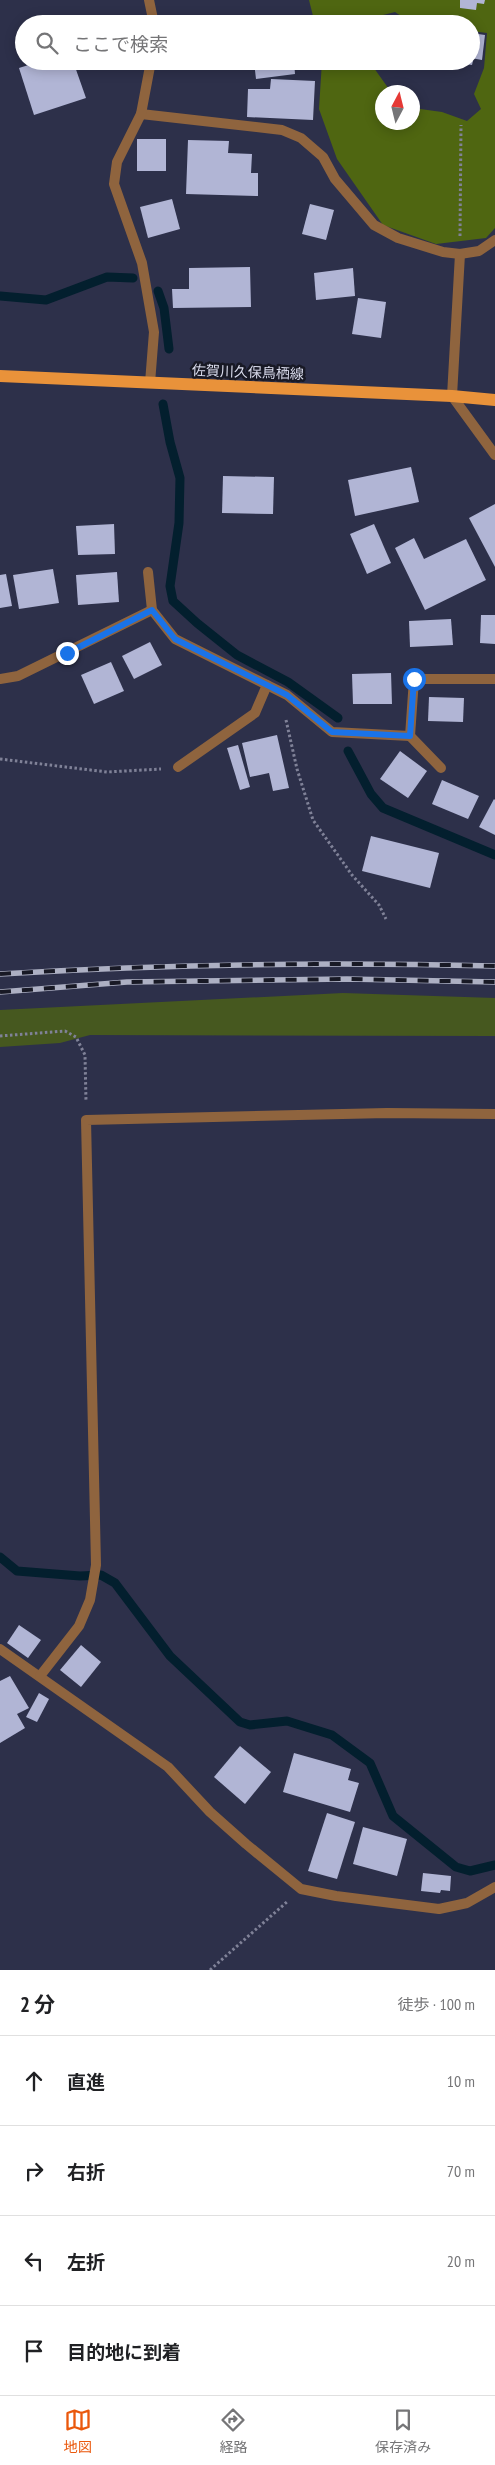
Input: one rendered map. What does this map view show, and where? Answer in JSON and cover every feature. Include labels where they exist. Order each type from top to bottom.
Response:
[{"type":"main road","name":"佐賀川久保鳥栖線","points":[[0,376],[452,396],[495,400]]},
{"type":"street","points":[[150,0],[152,15]]},
{"type":"street","points":[[149,70],[141,114],[117,162],[114,184],[142,263],[154,332],[150,383]]},
{"type":"street","points":[[141,114],[282,130],[295,135],[323,157],[335,179],[374,225],[398,238],[460,254],[479,251],[495,240]]},
{"type":"street","points":[[460,254],[452,396],[495,455]]},
{"type":"street","points":[[148,572],[152,610],[175,639],[287,695],[332,732],[410,736],[441,768]]},
{"type":"street","points":[[0,679],[18,676],[152,610]]},
{"type":"street","points":[[410,736],[414,679],[495,679]]},
{"type":"street","points":[[178,768],[255,713],[267,685]]},
{"type":"street","points":[[40,1676],[79,1626],[90,1600],[96,1565],[86,1120],[387,1113],[495,1114]]},
{"type":"street","points":[[0,1649],[168,1767],[210,1812],[301,1889],[336,1896],[439,1908],[467,1903],[495,1887]]},
{"type":"path","points":[[460,254],[461,125]]},
{"type":"path","points":[[287,695],[284,712],[297,769],[313,820],[352,876],[379,905],[386,919]]},
{"type":"path","points":[[0,759],[106,772],[178,768]]},
{"type":"path","points":[[0,1036],[65,1031],[76,1036],[85,1055],[86,1120]]},
{"type":"path","points":[[210,1970],[301,1889]]},
{"type":"green space","points":[[309,0],[495,0],[495,228],[486,238],[436,244],[383,225],[337,159],[319,109],[321,70],[375,70],[386,85],[375,85],[375,130],[420,130],[420,109],[442,112],[467,121],[481,109],[474,94],[484,68],[487,33],[480,32],[480,15],[400,15],[395,12],[383,15],[313,15]]},
{"type":"green space","points":[[343,993],[495,998],[495,1036],[90,1035],[60,1043],[0,1047],[0,1010]]},
{"type":"building","points":[[460,0],[485,0],[484,4],[477,3],[476,10],[460,8]]},
{"type":"building","points":[[480,34],[485,35],[482,60],[480,60]]},
{"type":"building","points":[[20,70],[76,70],[86,98],[34,115]]},
{"type":"building","points":[[255,70],[295,70],[295,74],[256,79]]},
{"type":"building","points":[[271,79],[315,81],[313,120],[247,117],[248,89],[270,89]]},
{"type":"building","points":[[137,139],[166,139],[166,171],[137,171]]},
{"type":"building","points":[[188,140],[229,141],[228,153],[252,154],[251,173],[258,173],[258,196],[186,194]]},
{"type":"building","points":[[172,199],[180,229],[148,238],[140,207]]},
{"type":"building","points":[[310,204],[334,210],[326,240],[302,234]]},
{"type":"building","points":[[250,267],[251,307],[173,308],[172,289],[189,289],[189,268]]},
{"type":"building","points":[[353,268],[355,296],[316,300],[314,273]]},
{"type":"building","points":[[358,298],[386,302],[381,338],[352,334]]},
{"type":"building","points":[[411,467],[419,502],[355,516],[348,480]]},
{"type":"building","points":[[223,476],[274,477],[273,514],[222,513]]},
{"type":"building","points":[[495,504],[495,567],[469,518]]},
{"type":"building","points":[[114,524],[115,554],[78,555],[76,526]]},
{"type":"building","points":[[374,524],[391,563],[367,574],[350,534]]},
{"type":"building","points":[[414,538],[424,559],[466,539],[486,580],[425,610],[395,548]]},
{"type":"building","points":[[53,569],[59,603],[19,609],[13,575]]},
{"type":"building","points":[[117,572],[119,602],[78,605],[76,575]]},
{"type":"building","points":[[6,574],[12,606],[0,608],[0,575]]},
{"type":"building","points":[[481,615],[495,615],[495,644],[480,643]]},
{"type":"building","points":[[451,619],[453,645],[410,647],[409,621]]},
{"type":"building","points":[[150,642],[162,665],[134,679],[122,656]]},
{"type":"building","points":[[111,662],[124,691],[94,704],[81,675]]},
{"type":"building","points":[[391,673],[392,704],[353,704],[352,674]]},
{"type":"building","points":[[429,697],[464,698],[463,722],[428,721]]},
{"type":"building","points":[[277,735],[289,788],[273,791],[269,773],[250,777],[242,743]]},
{"type":"building","points":[[238,745],[250,787],[240,790],[227,748]]},
{"type":"building","points":[[400,751],[427,771],[408,798],[380,779]]},
{"type":"building","points":[[442,780],[479,796],[468,819],[432,804]]},
{"type":"building","points":[[495,800],[495,835],[479,827]]},
{"type":"building","points":[[371,836],[439,853],[430,888],[362,871]]},
{"type":"building","points":[[19,1625],[41,1640],[28,1658],[7,1643]]},
{"type":"building","points":[[81,1645],[101,1662],[81,1687],[60,1670]]},
{"type":"building","points":[[10,1676],[29,1708],[17,1714],[25,1728],[0,1743],[0,1681]]},
{"type":"building","points":[[39,1693],[49,1699],[37,1722],[26,1717]]},
{"type":"building","points":[[240,1746],[271,1772],[245,1804],[214,1777]]},
{"type":"building","points":[[294,1753],[351,1769],[348,1780],[359,1783],[350,1812],[283,1792]]},
{"type":"building","points":[[327,1813],[355,1822],[337,1879],[308,1871]]},
{"type":"building","points":[[363,1827],[407,1839],[397,1876],[353,1864]]},
{"type":"building","points":[[423,1873],[451,1876],[450,1891],[441,1890],[440,1893],[421,1891]]},
{"type":"waterway","points":[[0,296],[46,300],[107,277],[133,278]]},
{"type":"waterway","points":[[158,291],[164,308],[169,349]]},
{"type":"waterway","points":[[163,404],[170,442],[180,478],[179,523],[170,586],[173,601],[237,655],[288,682],[338,718]]},
{"type":"waterway","points":[[348,751],[371,794],[383,808],[495,855]]},
{"type":"waterway","points":[[0,1557],[17,1571],[80,1576],[101,1575],[115,1583],[170,1656],[240,1722],[250,1725],[287,1721],[332,1735],[370,1763],[393,1816],[456,1867],[470,1871],[495,1865]]},
{"type":"railway","points":[[0,974],[248,965],[495,966]]},
{"type":"railway","points":[[0,992],[127,982],[347,979],[495,982]]},
{"type":"route","points":[[67,653],[152,610],[175,639],[287,695],[332,732],[410,736],[414,679]]}]
